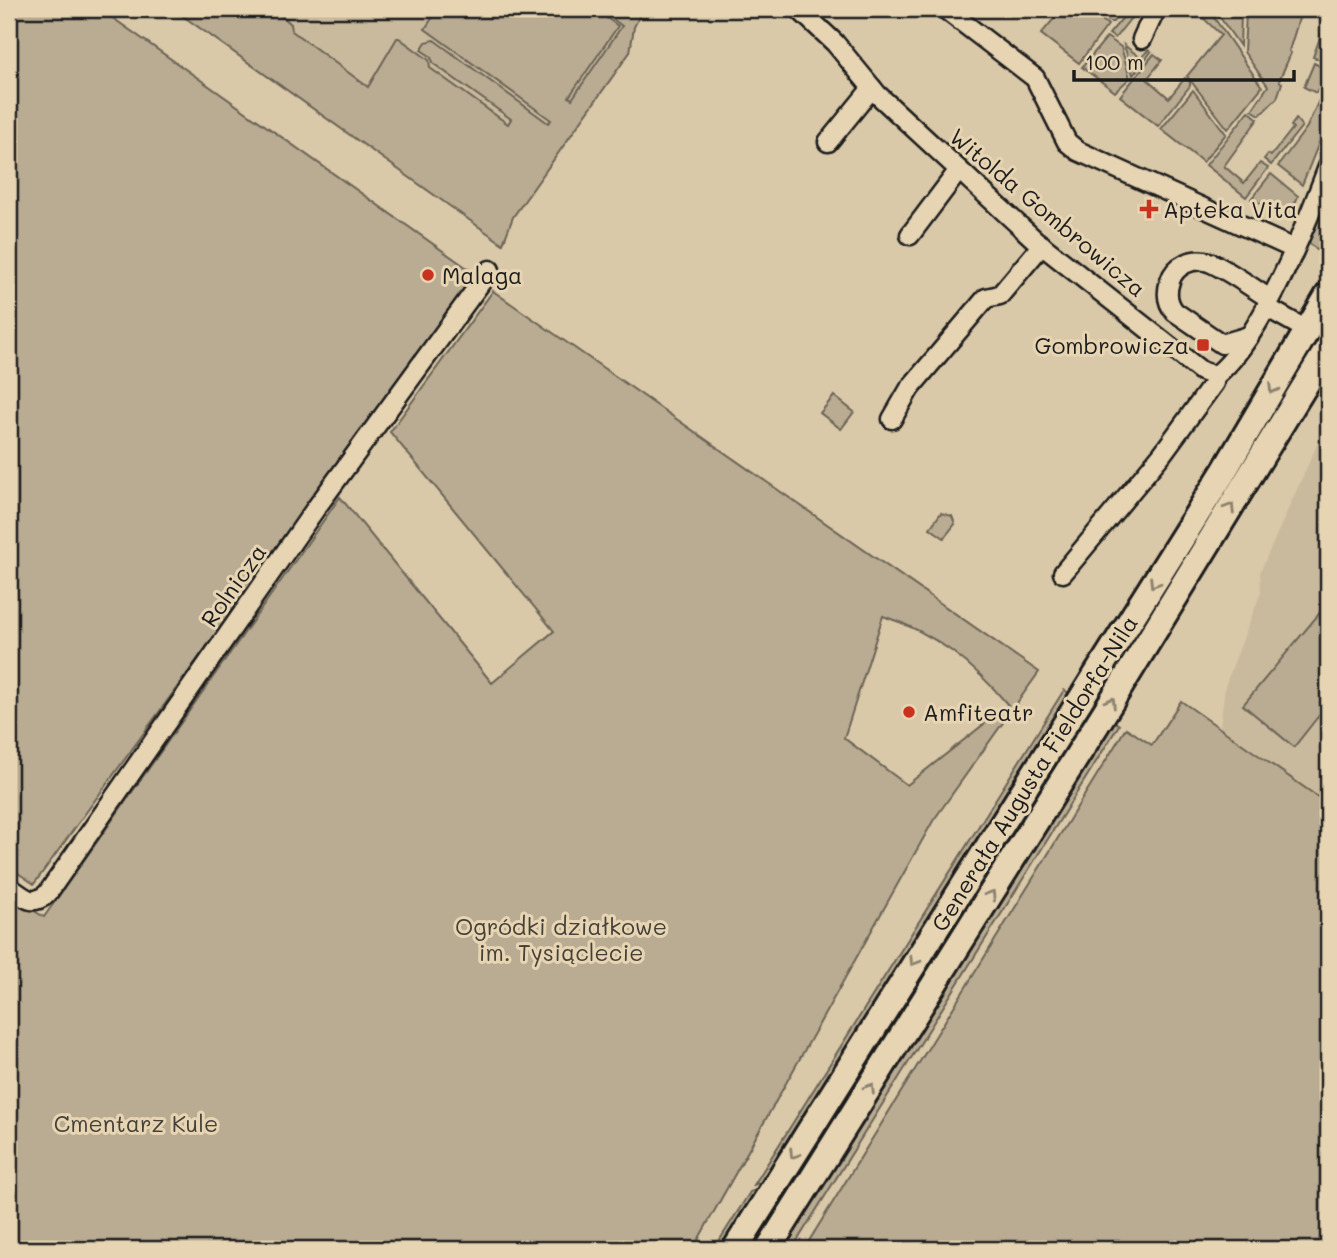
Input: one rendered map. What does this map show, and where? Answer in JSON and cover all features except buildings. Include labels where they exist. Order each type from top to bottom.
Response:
[{"type":"street","name":"Witolda Gombrowicza","points":[[803,9],[802,12],[835,43],[872,88],[1042,245],[1202,370],[1215,376]]},
{"type":"street","points":[[944,9],[1035,78],[1067,142],[1078,151],[1294,249]]},
{"type":"street","points":[[1142,39],[1156,9]]},
{"type":"street","points":[[828,142],[872,88]]},
{"type":"street","points":[[1063,573],[1162,454],[1214,383],[1215,376],[1226,368],[1249,336],[1294,249],[1328,167]]},
{"type":"street","points":[[910,234],[959,170]]},
{"type":"street","points":[[892,419],[910,388],[986,298],[1000,295],[1042,245]]},
{"type":"street","points":[[1249,336],[1222,344],[1175,312],[1167,296],[1172,275],[1181,265],[1192,261],[1209,262],[1307,330]]},
{"type":"street","name":"Rolnicza","points":[[9,887],[32,902],[47,894],[316,508],[490,270]]},
{"type":"street","name":"Generała Augusta Fieldorfa-Nila","points":[[735,1249],[1216,485],[1328,295]]},
{"type":"street","name":"Generała Augusta Fieldorfa-Nila","points":[[768,1249],[1046,806],[1328,348]]},
{"type":"shaded area","points":[[212,9],[643,9],[511,218]]},
{"type":"shaded area","points":[[1328,420],[1328,804],[1220,727],[1225,686],[1261,592],[1260,572]]},
{"type":"green space","points":[[9,9],[100,9],[477,275],[34,884],[9,867]]},
{"type":"green space","points":[[173,9],[274,9],[291,24],[292,31],[368,87],[399,38],[429,60],[430,68],[508,124],[511,119],[434,64],[430,56],[421,50],[426,42],[434,40],[548,123],[551,120],[425,29],[438,9],[594,9],[618,26],[569,97],[572,99],[622,26],[599,9],[643,9],[634,27],[630,52],[513,217],[503,244]]},
{"type":"green space","points":[[1062,9],[1089,9],[1108,25],[1079,63],[1041,34]]},
{"type":"green space","points":[[1093,9],[1100,9],[1106,14],[1111,9],[1124,9],[1110,22]]},
{"type":"green space","points":[[1130,9],[1138,9],[1115,38],[1109,34]]},
{"type":"green space","points":[[1196,9],[1208,9],[1262,87],[1228,129],[1187,76],[1221,35]]},
{"type":"green space","points":[[1214,9],[1302,9],[1289,51],[1291,53],[1279,81],[1282,83],[1277,98],[1260,115],[1252,110],[1268,86],[1244,52],[1246,14],[1241,14],[1240,46]]},
{"type":"green space","points":[[1322,32],[1328,34],[1328,63],[1313,57]]},
{"type":"green space","points":[[1107,37],[1121,47],[1130,78],[1115,92],[1082,67]]},
{"type":"green space","points":[[1124,45],[1141,58],[1148,50],[1151,52],[1133,75]]},
{"type":"green space","points":[[1154,54],[1162,60],[1147,79],[1169,98],[1185,78],[1190,82],[1190,86],[1158,126],[1120,96]]},
{"type":"green space","points":[[1314,63],[1327,70],[1316,93],[1304,87]]},
{"type":"green space","points":[[1193,90],[1226,134],[1203,162],[1161,129]]},
{"type":"green space","points":[[1319,100],[1328,103],[1328,120],[1302,185],[1278,166],[1307,127]]},
{"type":"green space","points":[[1249,111],[1258,119],[1224,166],[1244,183],[1260,163],[1268,168],[1246,197],[1206,165]]},
{"type":"green space","points":[[1296,119],[1302,126],[1271,165],[1264,159],[1268,154],[1271,156],[1293,128],[1291,126]]},
{"type":"green space","points":[[1271,174],[1298,196],[1292,211],[1301,214],[1299,222],[1251,199]]},
{"type":"green space","points":[[1322,208],[1328,210],[1328,225],[1318,251],[1306,240]]},
{"type":"green space","name":"Ogródki działkowe im. Tysiąclecie","points":[[493,291],[1039,672],[933,821],[693,1249],[9,1249],[9,895],[44,917],[340,497],[492,683],[554,631],[390,432]],"holes":[[[883,616],[920,631],[967,663],[1008,705],[907,785],[844,738]]]},
{"type":"green space","points":[[834,396],[854,412],[841,429],[820,413]]},
{"type":"green space","points":[[941,513],[952,516],[955,524],[944,538],[930,528]]},
{"type":"green space","points":[[1328,603],[1328,704],[1294,747],[1243,705]]},
{"type":"green space","points":[[1064,690],[1073,695],[769,1179],[754,1185]]},
{"type":"green space","points":[[1181,701],[1328,804],[1328,1249],[804,1249],[1126,728],[1152,745]]},
{"type":"green space","points":[[1087,705],[1096,710],[760,1249],[748,1249]]},
{"type":"green space","points":[[1110,718],[1119,725],[792,1249],[778,1249]]},
{"type":"green space","points":[[766,1186],[727,1249],[714,1249],[750,1192]]},
{"type":"place","name":"Apteka Vita","points":[[1149,209]]},
{"type":"place","name":"Malaga","points":[[428,275]]},
{"type":"place","name":"Gombrowicza","points":[[1203,345]]},
{"type":"place","name":"Amfiteatr","points":[[909,712]]},
{"type":"park label","name":"Cmentarz Kule","points":[[136,1123]]}]
